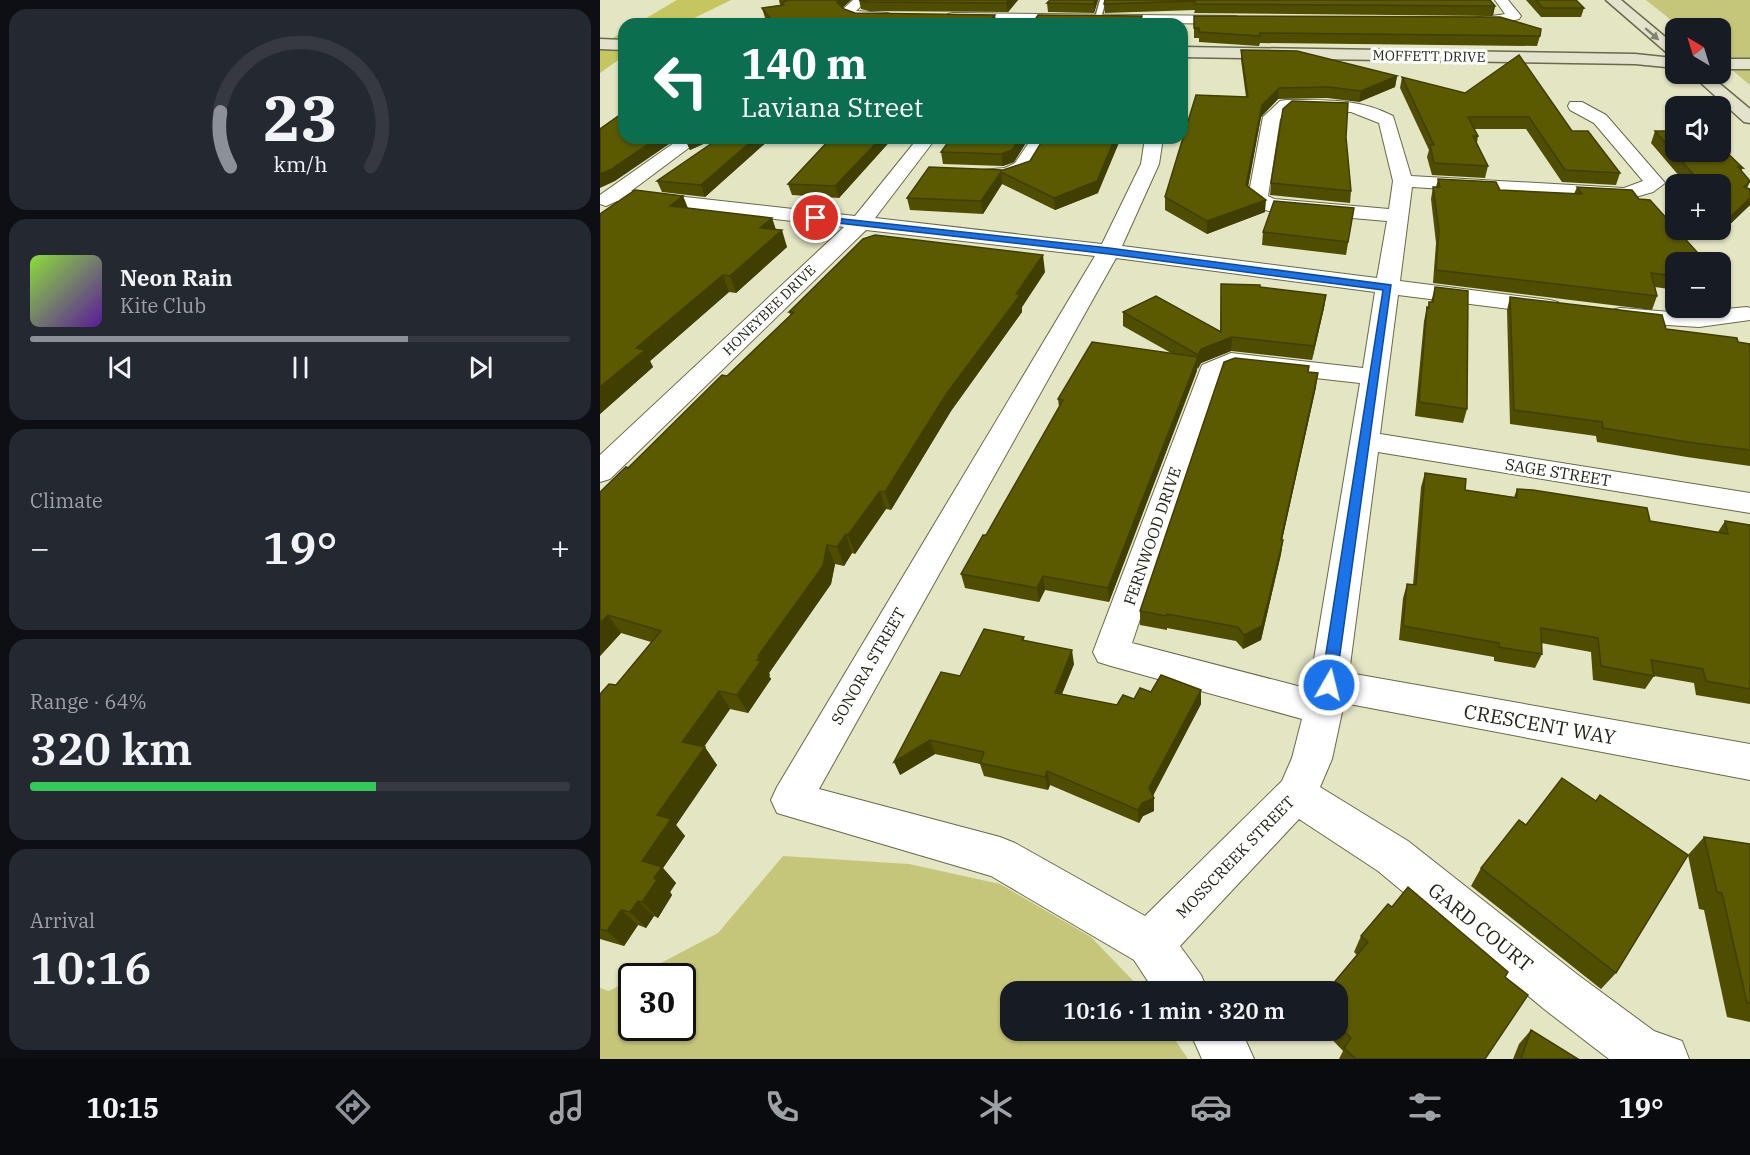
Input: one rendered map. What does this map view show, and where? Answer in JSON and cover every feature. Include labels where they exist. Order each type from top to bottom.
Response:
[{"type":"street","points":[[861,0],[848,10],[852,15],[900,17]]},
{"type":"street","points":[[1024,18],[1033,0]]},
{"type":"street","points":[[1457,22],[1491,22],[1514,16],[1501,0]]},
{"type":"street","points":[[1613,0],[1665,45]]},
{"type":"street","points":[[1188,18],[1246,15]]},
{"type":"street","points":[[934,17],[1098,18]]},
{"type":"street","points":[[600,46],[618,46]]},
{"type":"street","name":"MOFFETT DRIVE","points":[[1188,52],[1635,59],[1665,63]]},
{"type":"street","name":"MOFFETT DRIVE","points":[[1188,59],[1471,65],[1665,64]]},
{"type":"street","points":[[1731,65],[1750,64]]},
{"type":"street","points":[[1731,74],[1742,83]]},
{"type":"street","points":[[1711,84],[1750,118]]},
{"type":"street","name":"MOSSCREEK STREET","points":[[1150,944],[1296,794],[1312,759],[1327,697],[1366,441],[1403,181],[1387,120],[1376,112],[1358,108],[1286,105],[1272,117],[1258,198],[1269,205],[1398,216]]},
{"type":"street","points":[[1403,181],[1624,194],[1656,183],[1600,119],[1576,106]]},
{"type":"street","points":[[607,199],[685,144]]},
{"type":"street","name":"HONEYBEE DRIVE","points":[[600,472],[914,170],[925,144]]},
{"type":"street","points":[[973,173],[1005,174],[1018,170],[1038,144]]},
{"type":"street","name":"SONORA STREET","points":[[1153,144],[1150,164],[1109,251],[791,800],[1000,858],[1150,944],[1176,981]]},
{"type":"street","points":[[607,199],[1109,251],[1572,309]]},
{"type":"street","points":[[1595,312],[1675,322],[1717,320],[1747,314]]},
{"type":"street","name":"FERNWOOD DRIVE","points":[[1327,697],[1111,652],[1211,370],[1231,361],[1375,377]]},
{"type":"street","name":"SAGE STREET","points":[[1366,441],[1750,503]]},
{"type":"street","name":"CRESCENT WAY","points":[[1327,697],[1750,762]]},
{"type":"street","name":"GARD COURT","points":[[1296,794],[1393,856],[1561,992],[1642,1053],[1664,1059]]},
{"type":"street","points":[[1219,1041],[1228,1059]]},
{"type":"lane","points":[[1098,18],[1103,0]]},
{"type":"shaded area","points":[[677,0],[731,0],[694,18],[646,18]]},
{"type":"shaded area","points":[[1646,0],[1750,0],[1750,85],[1731,69],[1731,18],[1668,18]]},
{"type":"shaded area","points":[[618,35],[618,60],[600,73],[600,46]]},
{"type":"shaded area","points":[[783,856],[909,864],[1000,884],[1091,937],[1133,981],[1000,981],[1000,1041],[1176,1041],[1188,1059],[600,1059],[600,988],[609,991],[618,986],[618,1041],[696,1041],[696,963],[661,963],[718,933]]},
{"type":"building","points":[[787,0],[839,0],[837,2],[844,9],[855,13],[995,15],[992,18],[770,18],[762,8],[784,5],[782,3]]},
{"type":"building","points":[[859,0],[1009,0],[1006,3],[867,2]]},
{"type":"building","points":[[1050,0],[1095,0],[1094,4],[1047,3]]},
{"type":"building","points":[[1105,0],[1490,0],[1495,6],[1195,4],[1195,1],[1104,4]]},
{"type":"building","points":[[1536,0],[1576,0],[1584,8],[1543,8]]},
{"type":"building","points":[[1038,15],[1142,16],[1142,18],[1036,18]]},
{"type":"building","points":[[1194,16],[1500,17],[1541,29],[1540,36],[1260,33],[1260,36],[1199,32],[1199,28],[1194,28]]},
{"type":"building","points":[[1241,50],[1297,51],[1397,76],[1361,91],[1329,87],[1279,88],[1262,105],[1246,185],[1266,200],[1207,221],[1165,197],[1181,144],[1188,144],[1188,121],[1196,95],[1248,97]]},
{"type":"building","points":[[1519,55],[1572,131],[1588,131],[1620,173],[1565,170],[1529,117],[1468,117],[1478,136],[1473,136],[1488,166],[1434,163],[1430,145],[1434,145],[1402,77],[1465,93]]},
{"type":"building","points":[[1292,101],[1348,103],[1346,137],[1351,191],[1271,183],[1283,109]]},
{"type":"building","points":[[618,116],[618,144],[648,144],[610,170],[600,174],[600,129]]},
{"type":"building","points":[[1655,131],[1665,131],[1665,142]]},
{"type":"building","points":[[711,144],[748,144],[701,185],[657,181]]},
{"type":"building","points":[[825,144],[875,144],[835,186],[788,184]]},
{"type":"building","points":[[947,144],[1016,144],[1012,150],[1001,154],[941,152]]},
{"type":"building","points":[[1040,144],[1112,144],[1097,181],[1054,198],[1001,172],[981,201],[907,198],[929,167],[1003,170],[1030,161]]},
{"type":"building","points":[[1731,157],[1743,168],[1738,167],[1750,181],[1744,187],[1750,189],[1750,198],[1731,216],[1731,174],[1693,174],[1682,162],[1731,162]]},
{"type":"building","points":[[1438,179],[1496,182],[1500,190],[1582,194],[1577,187],[1632,190],[1639,199],[1650,200],[1665,217],[1665,240],[1686,240],[1697,252],[1665,252],[1665,275],[1651,273],[1657,296],[1436,270],[1439,230],[1433,187],[1440,187]]},
{"type":"building","points":[[635,190],[683,196],[670,206],[772,218],[760,228],[782,230],[730,276],[723,275],[636,348],[645,350],[600,387],[600,214]]},
{"type":"building","points":[[1274,201],[1354,208],[1348,242],[1263,232]]},
{"type":"building","points":[[875,235],[1043,255],[1016,294],[1020,295],[947,393],[885,492],[880,491],[837,547],[827,545],[823,566],[758,656],[760,657],[757,660],[761,661],[737,695],[719,691],[682,742],[705,747],[657,815],[671,819],[642,861],[662,867],[654,878],[657,880],[642,902],[638,901],[630,912],[621,910],[607,931],[600,929],[600,694],[609,684],[616,685],[661,631],[608,615],[600,623],[600,492],[626,467],[628,468],[722,375],[727,376],[794,312],[789,312],[863,239]]},
{"type":"building","points":[[1221,284],[1260,285],[1260,287],[1326,295],[1314,346],[1232,337],[1201,349],[1198,355],[1123,312],[1156,296],[1221,332]]},
{"type":"building","points":[[1435,287],[1468,291],[1467,409],[1419,402],[1427,307],[1429,308],[1429,302],[1433,302]]},
{"type":"building","points":[[1510,297],[1662,315],[1666,329],[1737,338],[1738,342],[1750,344],[1750,450],[1603,428],[1602,422],[1514,410]]},
{"type":"building","points":[[1092,342],[1198,357],[1108,588],[1043,576],[1037,588],[961,574],[983,535],[986,535],[1063,400],[1058,399]]},
{"type":"building","points":[[1235,358],[1309,366],[1308,372],[1318,373],[1281,540],[1283,540],[1262,626],[1244,635],[1238,627],[1140,611],[1224,362]]},
{"type":"building","points":[[1425,473],[1466,479],[1465,490],[1517,498],[1517,489],[1533,490],[1647,508],[1650,521],[1728,534],[1725,521],[1750,525],[1750,689],[1706,681],[1703,669],[1651,660],[1654,676],[1601,666],[1598,638],[1541,628],[1542,654],[1499,647],[1499,643],[1403,626],[1407,584],[1416,585]]},
{"type":"building","points":[[984,629],[1024,637],[1022,640],[1072,650],[1055,693],[1117,705],[1123,695],[1134,699],[1140,688],[1151,692],[1161,675],[1201,690],[1149,788],[1154,798],[1142,803],[1138,810],[1047,771],[1045,777],[980,763],[984,752],[930,740],[894,762],[941,672],[960,676]]},
{"type":"building","points":[[1562,778],[1596,801],[1600,795],[1688,855],[1616,973],[1481,868],[1519,820],[1526,825]]},
{"type":"building","points":[[1704,837],[1750,844],[1750,1003],[1747,1003],[1722,893],[1717,892]]},
{"type":"building","points":[[1408,887],[1508,972],[1505,977],[1528,995],[1485,1059],[1356,1059],[1344,1048],[1351,1038],[1348,1035],[1348,981],[1335,981],[1368,942],[1361,936],[1388,904],[1392,907]]},
{"type":"building","points":[[1531,1030],[1578,1059],[1521,1059]]},
{"type":"route","points":[[816,218],[1109,251],[1388,287],[1329,685]]}]
